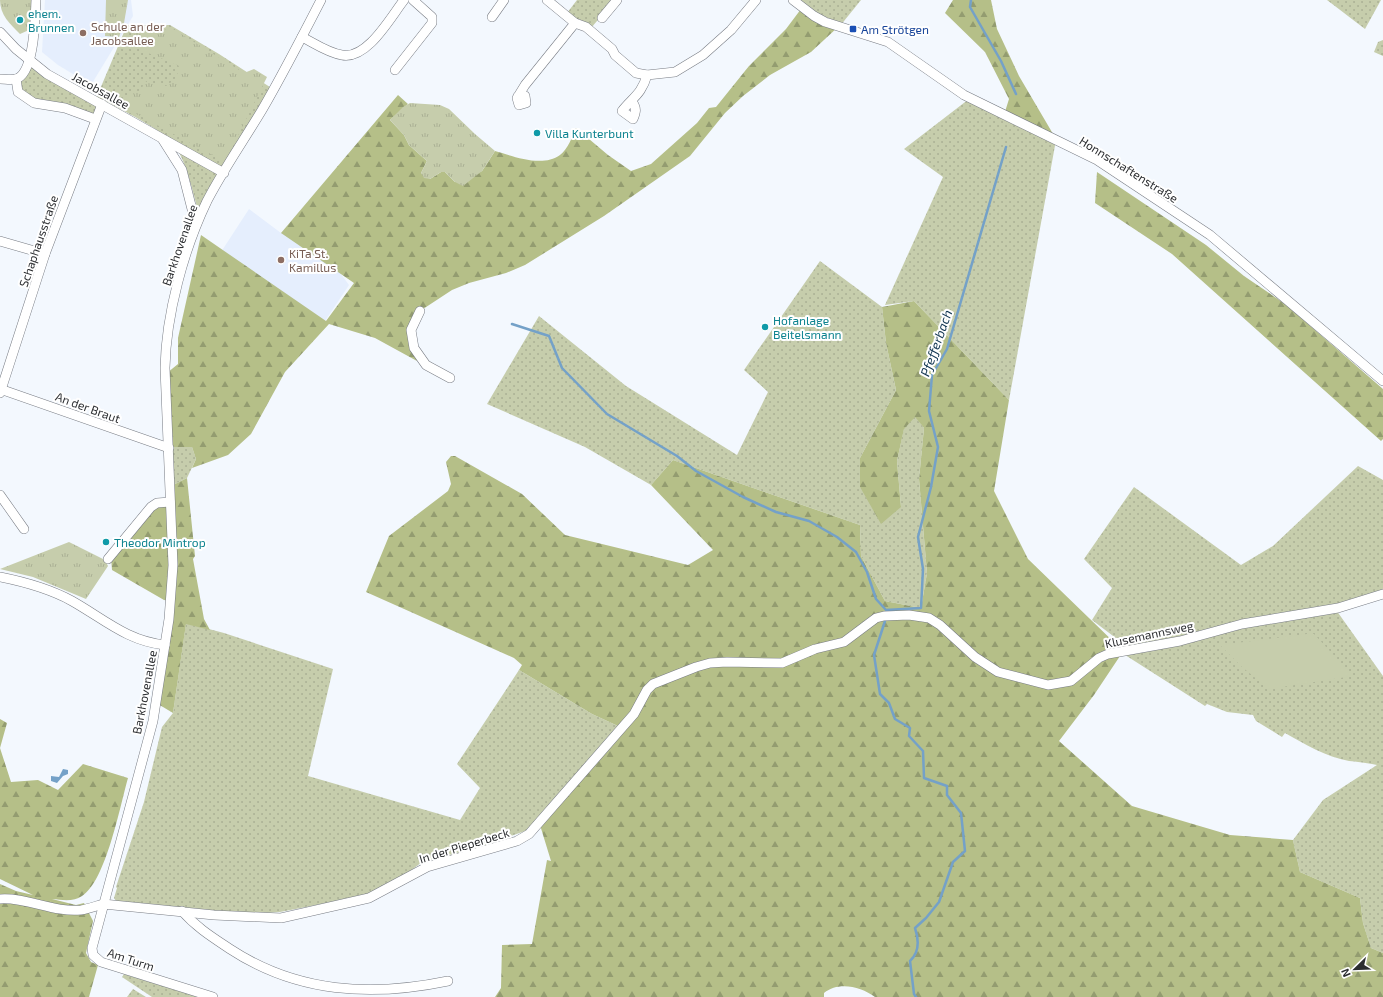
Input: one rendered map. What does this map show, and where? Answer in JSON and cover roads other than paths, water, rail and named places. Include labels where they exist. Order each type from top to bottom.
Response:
[{"type":"street","points":[[0,79],[16,79],[20,76],[30,61],[36,0]]},
{"type":"street","name":"Barkhovenallee","points":[[103,904],[153,721],[165,645],[173,564],[166,368],[167,341],[172,303],[196,225],[208,200],[273,90],[321,0]]},
{"type":"street","points":[[302,37],[342,55],[356,54],[367,47],[404,0]]},
{"type":"street","points":[[395,70],[432,23],[432,17],[413,0]]},
{"type":"street","points":[[492,17],[504,0]]},
{"type":"street","points":[[547,0],[575,24],[586,27],[612,49],[614,55],[636,73],[647,76],[675,72],[695,61],[731,30],[756,0]]},
{"type":"street","points":[[602,18],[617,0]]},
{"type":"street","name":"Honnschaftenstraße","points":[[793,0],[814,16],[825,22],[888,42],[964,96],[1097,160],[1210,235],[1383,381]]},
{"type":"street","points":[[518,96],[575,24]]},
{"type":"street","name":"Jacobsallee","points":[[0,32],[30,61],[47,74],[224,173]]},
{"type":"street","points":[[632,102],[645,84],[647,76]]},
{"type":"street","points":[[16,79],[18,92],[34,102],[65,108],[95,119]]},
{"type":"street","name":"Schaphausstraße","points":[[0,390],[45,254],[95,119],[102,104]]},
{"type":"street","name":"Jacobsallee","points":[[161,137],[182,170],[196,225]]},
{"type":"street","points":[[0,241],[45,254]]},
{"type":"street","points":[[420,311],[411,330],[414,348],[426,365],[450,378]]},
{"type":"street","name":"An der Braut","points":[[0,390],[169,448]]},
{"type":"street","points":[[0,495],[24,529]]},
{"type":"street","points":[[108,559],[152,507],[157,503],[170,502]]},
{"type":"street","points":[[0,577],[31,584],[65,597],[136,639],[165,645]]},
{"type":"street","name":"Klusemannsweg","points":[[789,662],[815,650],[844,642],[876,618],[884,616],[909,615],[929,618],[940,625],[975,657],[998,672],[1048,685],[1071,681],[1099,658],[1108,654],[1180,641],[1242,624],[1338,608],[1383,594]]},
{"type":"street","name":"In der Pieperbeck","points":[[103,904],[252,918],[281,918],[369,898],[427,867],[517,841],[529,834],[630,719],[647,690],[653,684],[677,673],[710,663],[775,664],[789,662]]},
{"type":"street","points":[[0,899],[10,899],[81,910],[103,904]]},
{"type":"street","name":"Am Turm","points":[[103,904],[92,948],[95,958],[120,968],[213,997]]},
{"type":"street","points":[[182,912],[195,926],[246,959],[320,989],[343,993],[399,993],[448,981]]},
{"type":"water","points":[[63,769],[68,770],[68,774],[63,776],[57,783],[51,781],[51,776],[59,777]]},
{"type":"waterway","name":"Pfefferbach","points":[[971,0],[970,7],[1001,61],[1016,94]]},
{"type":"waterway","name":"Pfefferbach","points":[[512,324],[549,336],[562,368],[607,414],[677,456],[696,471],[743,497],[776,512],[809,521],[837,537],[856,552],[867,572],[876,599],[886,610],[921,608],[923,569],[918,537],[931,487],[938,447],[929,411],[932,375],[947,349],[1006,147]]},
{"type":"waterway","name":"Pfefferbach","points":[[885,621],[874,655],[880,694],[889,703],[895,719],[910,728],[909,736],[923,751],[924,778],[947,786],[947,795],[961,813],[965,851],[953,862],[939,902],[926,918],[915,928],[918,946],[916,954],[910,961],[914,994],[916,997]]},
{"type":"place","name":"ehem. Brunnen","points":[[20,20]]},
{"type":"place","name":"Am Strötgen","points":[[853,29]]},
{"type":"place","name":"Schule an der Jacobsallee","points":[[83,33]]},
{"type":"place","name":"Villa Kunterbunt","points":[[537,133]]},
{"type":"place","name":"KiTa St. Kamillus","points":[[281,260]]},
{"type":"place","name":"Hofanlage Beitelsmann","points":[[765,327]]},
{"type":"place","name":"Theodor Mintrop","points":[[106,542]]}]
